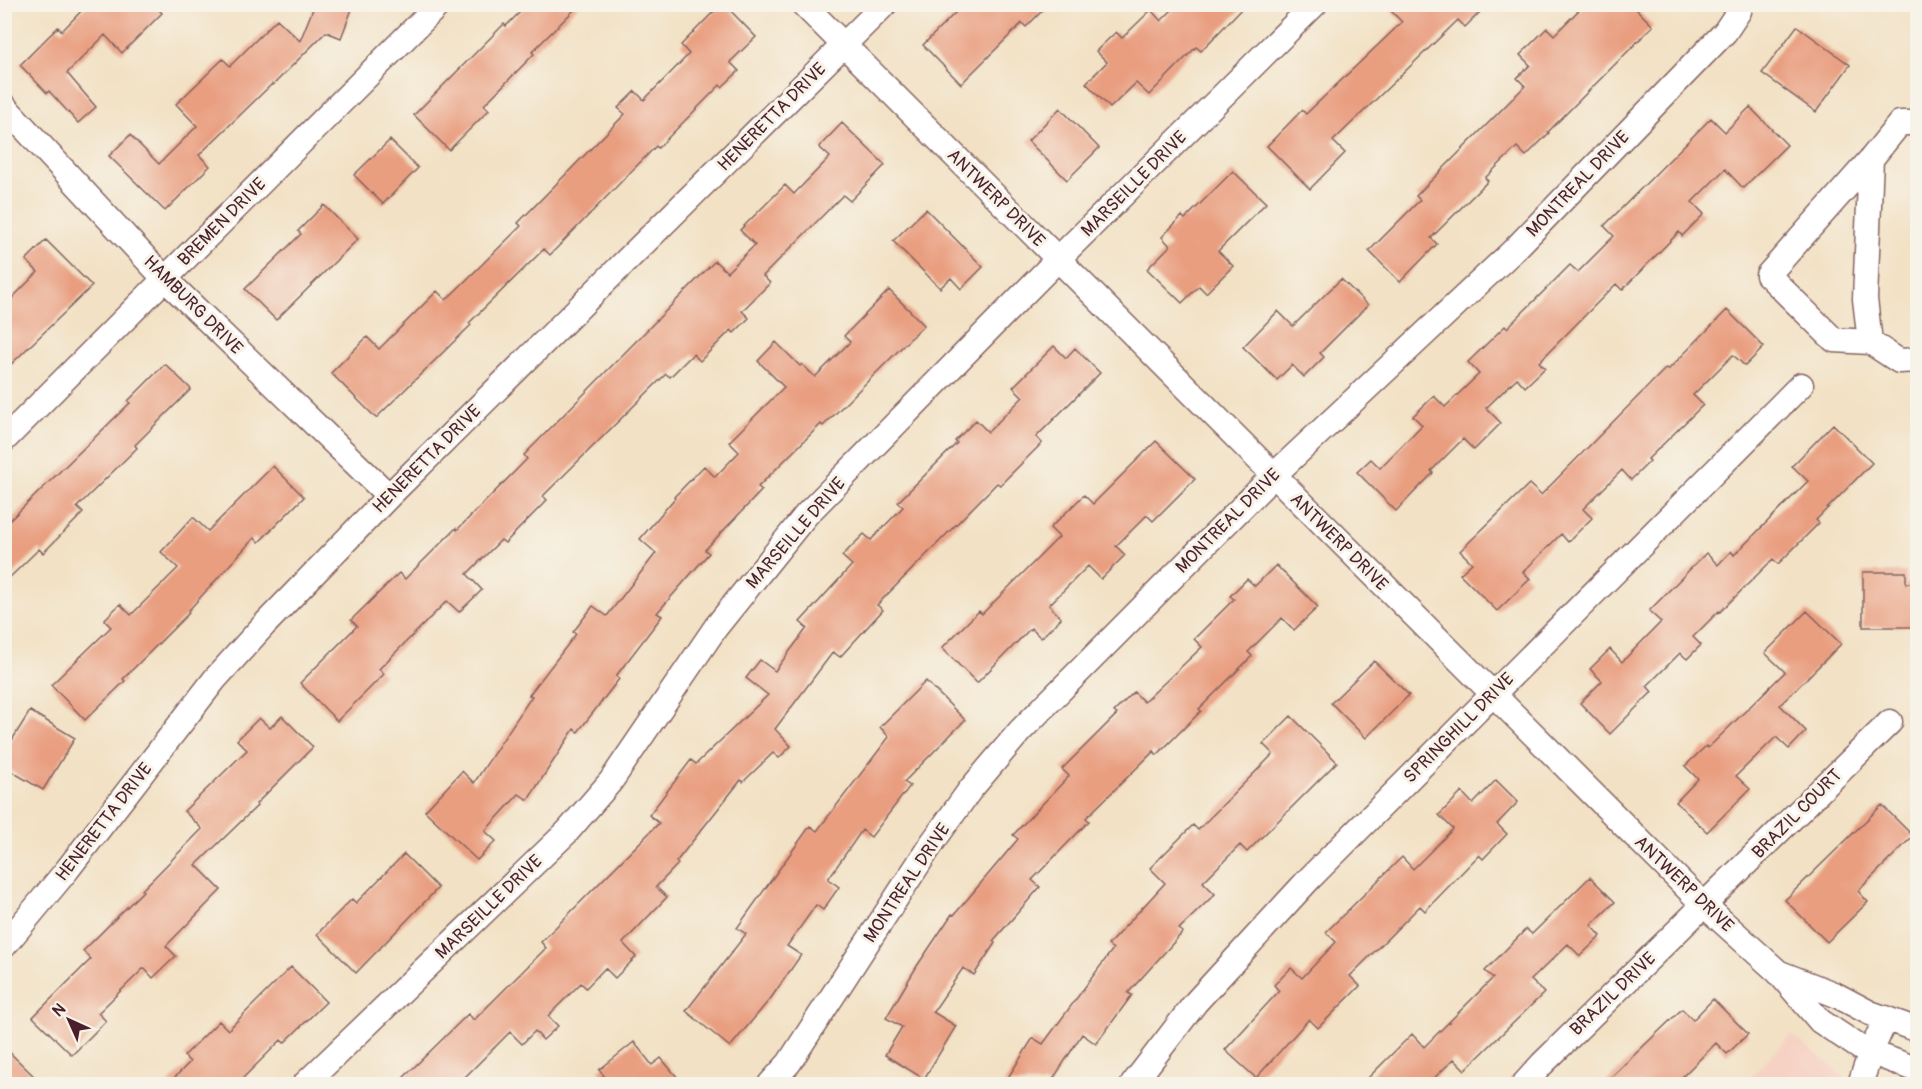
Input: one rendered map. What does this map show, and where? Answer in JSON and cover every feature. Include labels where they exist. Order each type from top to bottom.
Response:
[{"type":"street","name":"BREMEN DRIVE","points":[[4,440],[439,4]]},
{"type":"street","name":"ANTWERP DRIVE","points":[[803,4],[1492,695],[1704,905],[1778,972],[1820,1021],[1862,1049],[1917,1070]]},
{"type":"street","name":"HENERETTA DRIVE","points":[[4,946],[67,870],[215,679],[264,625],[389,496],[885,4]]},
{"type":"street","name":"MARSEILLE DRIVE","points":[[305,1084],[567,832],[611,781],[716,627],[806,515],[1316,4]]},
{"type":"street","name":"MONTREAL DRIVE","points":[[770,1084],[789,1063],[932,843],[970,790],[1020,731],[1273,476],[1514,250],[1725,32],[1741,4]]},
{"type":"street","name":"HAMBURG DRIVE","points":[[4,106],[165,279],[389,496]]},
{"type":"street","points":[[1917,123],[1900,123],[1768,274],[1834,340],[1870,342],[1899,361],[1917,360]]},
{"type":"street","points":[[1870,159],[1865,299],[1870,342]]},
{"type":"street","name":"SPRINGHILL DRIVE","points":[[1132,1084],[1196,1002],[1309,879],[1801,385]]},
{"type":"street","name":"BRAZIL COURT","points":[[1704,905],[1890,722]]},
{"type":"street","name":"BRAZIL DRIVE","points":[[1524,1084],[1704,905]]},
{"type":"street","name":"ANTWERP DRIVE","points":[[1778,972],[1870,1013],[1917,1030]]},
{"type":"street","points":[[1860,1084],[1870,1052],[1886,1018]]},
{"type":"shaded area","points":[[1791,1035],[1826,1061],[1850,1083],[1854,1084],[1744,1084]]},
{"type":"building","points":[[88,4],[153,4],[162,13],[122,53],[105,35],[67,73],[96,107],[78,123],[49,91],[47,93],[20,65],[58,27],[62,31]]},
{"type":"building","points":[[315,4],[354,4],[341,38],[326,32],[199,155],[210,166],[165,211],[109,156],[130,135],[159,164],[197,126],[176,104],[223,59],[230,66],[277,19],[300,41]]},
{"type":"building","points":[[528,4],[580,4],[484,105],[489,110],[449,150],[414,115],[504,24],[506,26]]},
{"type":"building","points":[[721,4],[724,4],[756,37],[730,62],[739,71],[722,87],[720,85],[658,148],[656,146],[550,255],[544,249],[469,323],[471,325],[376,418],[331,373],[367,337],[379,349],[437,291],[446,300],[521,226],[518,223],[625,114],[618,108],[635,91],[644,100],[689,54],[681,45]]},
{"type":"building","points":[[964,4],[1049,4],[1026,27],[1022,23],[961,84],[923,45]]},
{"type":"building","points":[[1178,4],[1246,4],[1201,51],[1196,47],[1149,95],[1136,83],[1110,108],[1086,83],[1107,62],[1096,51],[1116,32],[1122,38],[1151,10],[1161,21]]},
{"type":"building","points":[[1384,4],[1488,4],[1465,27],[1458,20],[1333,141],[1345,153],[1310,189],[1267,146],[1302,110],[1306,114],[1402,22]]},
{"type":"building","points":[[1585,4],[1631,4],[1653,26],[1526,156],[1517,147],[1485,178],[1488,181],[1431,238],[1437,244],[1400,282],[1369,251],[1420,200],[1416,196],[1525,86],[1517,78],[1530,65],[1520,55],[1547,28],[1554,35]]},
{"type":"building","points":[[1797,26],[1850,65],[1816,112],[1762,73]]},
{"type":"building","points":[[1750,107],[1787,145],[1743,188],[1725,169],[1692,202],[1704,214],[1682,236],[1679,232],[1622,290],[1616,284],[1539,362],[1545,368],[1525,387],[1517,378],[1486,408],[1501,423],[1474,450],[1463,439],[1396,511],[1357,472],[1371,459],[1380,468],[1422,425],[1413,416],[1434,396],[1445,407],[1479,374],[1468,362],[1505,326],[1507,328],[1570,265],[1578,272],[1614,236],[1604,226],[1711,118],[1725,132]]},
{"type":"building","points":[[1060,108],[1099,148],[1067,180],[1028,141]]},
{"type":"building","points":[[842,123],[885,165],[850,201],[843,195],[763,276],[770,283],[742,311],[749,318],[734,333],[731,330],[700,361],[693,354],[670,377],[666,374],[543,496],[547,500],[505,543],[501,540],[467,574],[482,590],[459,612],[447,601],[379,669],[384,674],[337,721],[300,683],[357,626],[351,620],[399,573],[405,579],[456,528],[457,530],[527,459],[524,455],[715,261],[727,272],[755,245],[740,230],[785,185],[794,194],[830,157],[819,147]]},
{"type":"building","points":[[390,140],[418,168],[383,204],[354,175]]},
{"type":"building","points":[[1233,171],[1266,203],[1218,251],[1233,266],[1206,293],[1199,286],[1182,303],[1147,269],[1170,246],[1162,237],[1182,216],[1185,219]]},
{"type":"building","points":[[324,205],[358,239],[276,320],[245,289],[301,234],[298,231]]},
{"type":"building","points":[[926,209],[983,267],[961,289],[951,278],[940,288],[893,241]]},
{"type":"building","points":[[46,240],[92,286],[4,371],[4,306],[38,272],[26,260]]},
{"type":"building","points":[[1341,279],[1368,305],[1320,353],[1324,357],[1304,377],[1292,365],[1277,380],[1243,347],[1278,311],[1293,326]]},
{"type":"building","points":[[889,290],[924,325],[758,487],[762,490],[705,550],[709,553],[657,613],[662,616],[616,676],[619,679],[578,732],[574,729],[528,800],[519,794],[485,831],[496,841],[477,860],[425,811],[462,771],[474,783],[532,696],[529,695],[576,634],[573,632],[593,606],[607,616],[656,553],[640,539],[674,497],[704,466],[715,477],[739,452],[729,442],[784,387],[758,361],[776,342],[800,366],[802,364],[815,377],[850,342],[844,336]]},
{"type":"building","points":[[1727,310],[1764,347],[1745,366],[1733,355],[1693,395],[1703,405],[1648,459],[1650,461],[1631,480],[1622,470],[1583,509],[1592,518],[1568,542],[1561,534],[1523,572],[1530,579],[1497,611],[1460,574],[1472,563],[1460,551],[1529,484],[1541,495],[1666,368],[1668,370]]},
{"type":"building","points":[[1054,346],[1066,358],[1075,348],[1100,373],[1036,437],[1042,443],[1000,485],[997,483],[877,605],[883,610],[840,657],[833,652],[775,729],[791,746],[779,758],[773,753],[743,782],[741,780],[676,862],[678,864],[656,887],[667,897],[623,943],[636,957],[615,978],[605,968],[586,988],[581,983],[548,1016],[558,1026],[543,1040],[535,1031],[522,1044],[510,1032],[458,1084],[397,1084],[468,1014],[474,1020],[546,948],[541,942],[659,823],[649,815],[691,760],[696,764],[768,695],[746,678],[760,660],[775,671],[807,628],[800,622],[852,565],[842,556],[864,534],[871,540],[903,507],[898,502],[957,443],[955,441],[976,420],[988,432],[1023,397],[1013,387]]},
{"type":"building","points":[[165,364],[191,389],[135,445],[137,448],[77,507],[83,513],[43,553],[39,549],[4,583],[4,526],[130,403],[128,401]]},
{"type":"building","points":[[1833,424],[1872,463],[1816,520],[1819,523],[1778,564],[1773,559],[1693,637],[1701,645],[1687,659],[1680,653],[1647,686],[1652,692],[1610,734],[1580,703],[1602,681],[1590,669],[1610,649],[1622,662],[1661,622],[1649,611],[1706,553],[1718,565],[1731,551],[1734,555],[1808,481],[1792,466]]},
{"type":"building","points":[[1156,441],[1195,479],[1153,521],[1147,515],[1116,546],[1125,555],[1101,579],[1088,566],[1049,605],[1061,618],[1041,638],[1031,628],[977,683],[942,648],[979,611],[982,614],[1059,537],[1050,528],[1084,495],[1093,504]]},
{"type":"building","points":[[273,466],[304,497],[259,542],[254,538],[188,611],[189,613],[85,720],[51,685],[111,627],[104,620],[120,604],[131,615],[178,568],[161,552],[193,517],[208,531]]},
{"type":"building","points":[[1276,565],[1318,607],[1294,630],[1282,618],[1248,652],[1252,656],[1199,709],[1201,711],[1157,755],[1154,751],[1086,818],[1089,821],[1032,880],[1040,887],[993,941],[995,943],[974,975],[963,968],[933,1012],[956,1026],[924,1079],[885,1055],[902,1027],[886,1018],[917,966],[952,914],[954,915],[1018,839],[1013,835],[1069,776],[1062,769],[1117,714],[1114,712],[1134,692],[1144,702],[1202,647],[1194,639],[1234,599],[1230,596],[1247,579],[1255,586]]},
{"type":"building","points":[[1863,572],[1906,572],[1906,583],[1917,583],[1917,627],[1863,627]]},
{"type":"building","points":[[1807,611],[1841,644],[1780,705],[1806,731],[1789,749],[1776,737],[1736,776],[1750,789],[1707,832],[1676,802],[1698,779],[1685,766],[1706,746],[1708,748],[1785,672],[1765,653]]},
{"type":"building","points":[[1374,661],[1409,695],[1366,738],[1331,703]]},
{"type":"building","points":[[926,681],[965,720],[904,782],[910,786],[871,837],[862,830],[828,879],[839,887],[823,910],[816,905],[787,946],[801,955],[771,998],[730,1047],[686,1011],[746,934],[737,928],[810,826],[817,831],[889,737],[880,727]]},
{"type":"building","points":[[30,711],[75,738],[43,790],[4,767],[4,753]]},
{"type":"building","points":[[282,716],[313,747],[196,865],[221,890],[166,946],[176,956],[153,978],[144,968],[98,1013],[106,1021],[72,1055],[33,1017],[91,959],[83,951],[202,829],[184,811],[247,750],[237,740],[259,718],[270,728]]},
{"type":"building","points":[[1291,716],[1337,762],[1247,852],[1240,845],[1203,882],[1215,894],[1179,929],[1183,932],[1128,993],[1132,995],[1096,1044],[1082,1034],[1050,1084],[1004,1084],[1033,1038],[1043,1044],[1113,949],[1108,945],[1165,883],[1150,868],[1193,825],[1198,830],[1273,754],[1263,744]]},
{"type":"building","points":[[1496,780],[1518,802],[1497,824],[1507,834],[1483,859],[1479,855],[1425,911],[1420,906],[1350,976],[1360,986],[1318,1028],[1309,1019],[1256,1078],[1225,1050],[1279,991],[1274,985],[1291,968],[1302,978],[1336,942],[1326,932],[1402,857],[1413,869],[1453,829],[1439,815],[1462,792],[1473,804]]},
{"type":"building","points":[[1882,805],[1913,836],[1858,891],[1868,902],[1827,942],[1785,900]]},
{"type":"building","points":[[404,854],[438,888],[356,973],[317,934],[352,899],[356,903]]},
{"type":"building","points":[[1590,877],[1615,902],[1591,925],[1601,936],[1580,956],[1568,944],[1531,980],[1544,993],[1465,1070],[1454,1059],[1428,1084],[1362,1084],[1412,1034],[1424,1047],[1493,978],[1485,971],[1526,929],[1532,934]]},
{"type":"building","points":[[291,967],[326,1002],[284,1043],[281,1040],[237,1084],[168,1084],[190,1062],[184,1056],[219,1021],[228,1030]]},
{"type":"building","points":[[1713,999],[1748,1034],[1727,1054],[1716,1043],[1675,1084],[1604,1084],[1682,1009],[1693,1020]]},
{"type":"building","points":[[634,1042],[652,1065],[661,1058],[683,1084],[611,1084],[599,1070]]},
{"type":"building","points":[[4,1047],[42,1084],[4,1084]]}]
